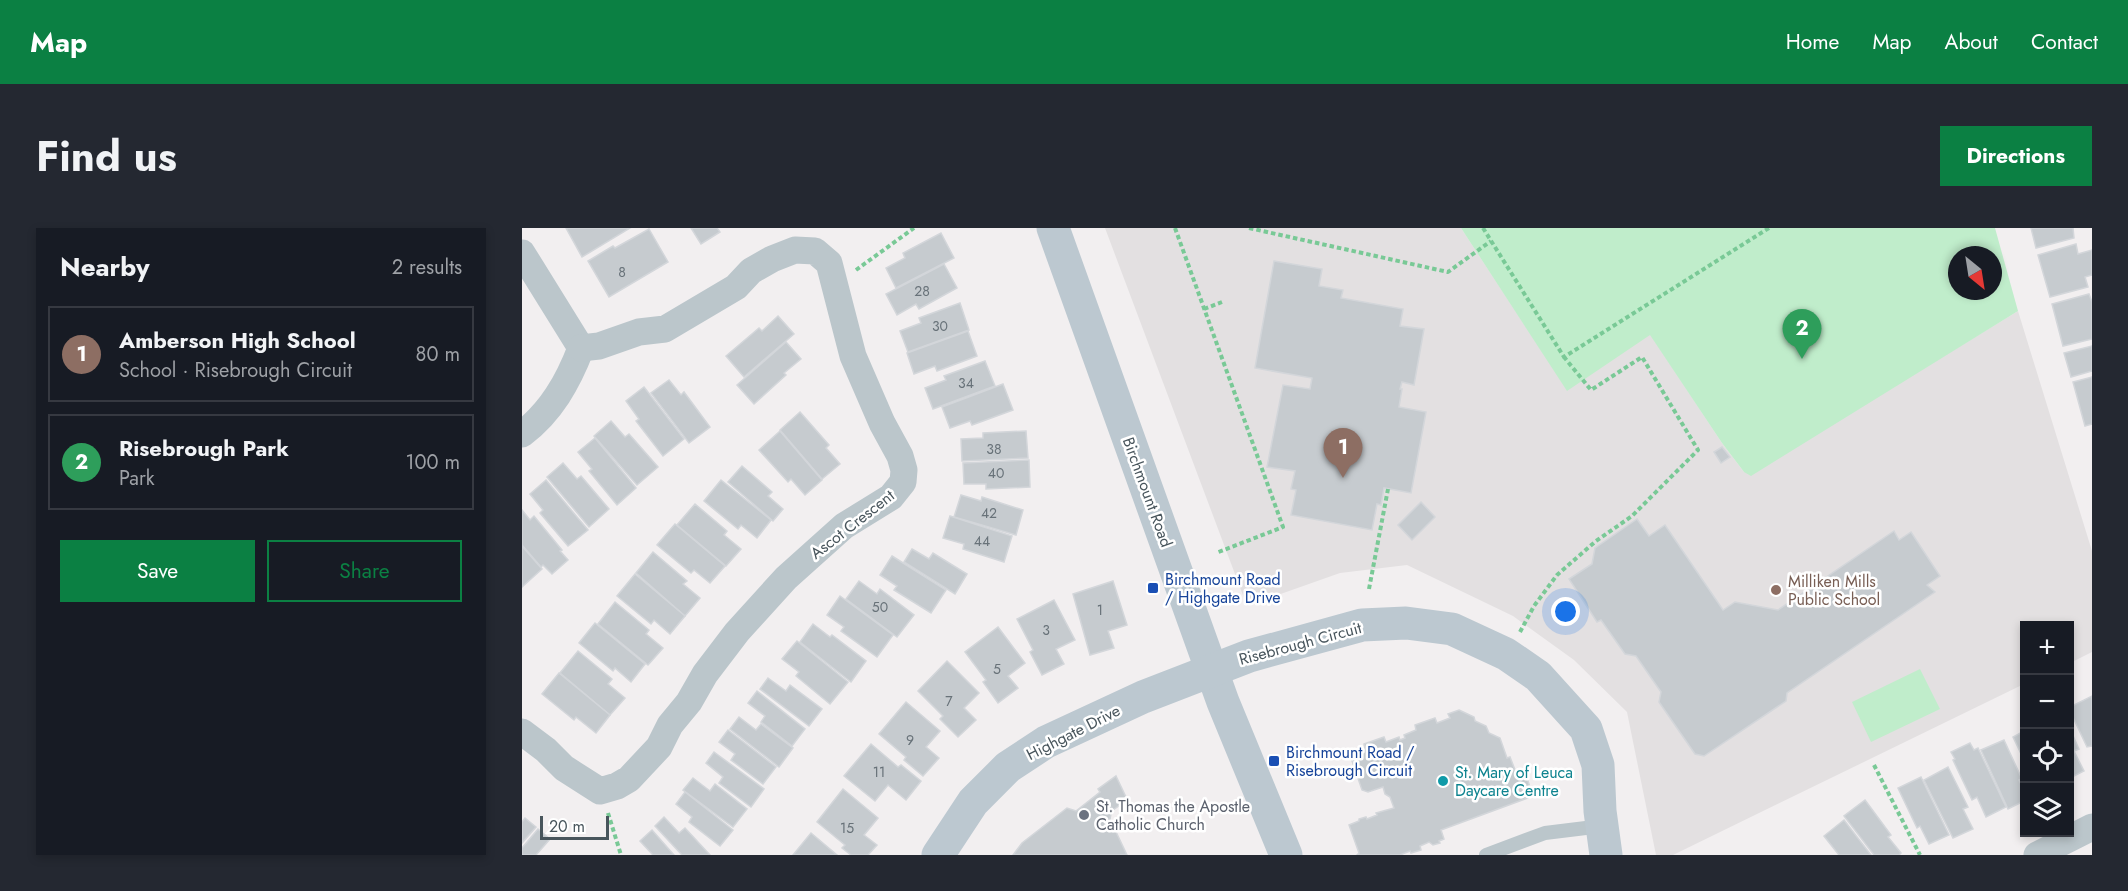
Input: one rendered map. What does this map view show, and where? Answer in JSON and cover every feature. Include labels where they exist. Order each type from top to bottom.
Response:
[{"type":"street","name":"Birchmount Road","points":[[1053,228],[1211,670],[1286,855]]},
{"type":"street","name":"Ascot Crescent","points":[[581,348],[599,346],[639,332],[665,329],[736,287],[751,271],[772,259],[795,250],[815,251],[830,263],[853,356],[882,423],[900,456],[904,470],[903,482],[891,497],[844,526],[786,578],[737,632],[705,674],[689,702],[670,725],[658,747],[629,779],[617,786],[600,791]]},
{"type":"street","points":[[522,253],[581,348],[570,378],[533,426],[522,434]]},
{"type":"street","name":"Risebrough Circuit","points":[[1211,670],[1291,643],[1362,625],[1406,623],[1452,629],[1506,654],[1538,676],[1586,729],[1598,765],[1604,841]]},
{"type":"street","name":"Highgate Drive","points":[[938,855],[973,802],[1008,767],[1046,742],[1143,697],[1211,670]]},
{"type":"street","points":[[522,732],[546,750],[564,768],[600,791]]},
{"type":"street","points":[[2037,855],[2092,827]]},
{"type":"lane","points":[[1486,855],[1545,833],[1604,841]]},
{"type":"path","points":[[836,285],[914,228]]},
{"type":"path","points":[[1175,228],[1283,527],[1215,553]]},
{"type":"path","points":[[1249,228],[1448,272],[1491,241]]},
{"type":"path","points":[[1483,228],[1564,357],[1591,390],[1642,357],[1698,450],[1632,516],[1596,541],[1557,575],[1534,606],[1520,632]]},
{"type":"path","points":[[1564,357],[1769,228]]},
{"type":"path","points":[[1204,309],[1222,303]]},
{"type":"path","points":[[1369,589],[1388,489]]},
{"type":"path","points":[[1874,765],[1920,855]]},
{"type":"path","points":[[600,791],[621,855]]},
{"type":"shaded area","name":"Milliken Mills Public School","points":[[1105,228],[1461,228],[1567,390],[1650,334],[1722,443],[1744,472],[1898,384],[2018,311],[2092,551],[2092,652],[2074,661],[2074,621],[2020,621],[2020,686],[1673,855],[1656,855],[1627,712],[1574,660],[1513,616],[1407,565],[1340,573],[1247,606]]},
{"type":"green space","points":[[1461,228],[1995,228],[2000,246],[1948,246],[1948,300],[2002,300],[2002,253],[2018,311],[1751,476],[1744,472],[1722,443],[1650,335],[1567,391]]},
{"type":"green space","points":[[1920,669],[1940,709],[1871,742],[1852,702]]},
{"type":"building","points":[[566,228],[630,228],[582,257]]},
{"type":"building","points":[[691,228],[717,228],[720,232],[701,244]]},
{"type":"building","points":[[2031,228],[2073,228],[2074,238],[2036,248]]},
{"type":"building","points":[[649,229],[668,262],[609,297],[588,261]]},
{"type":"building","points":[[941,233],[954,258],[896,288],[886,268],[905,258],[903,253]]},
{"type":"building","points":[[2076,244],[2078,254],[2092,250],[2092,275],[2085,277],[2088,287],[2050,297],[2038,255]]},
{"type":"building","points":[[1274,261],[1322,269],[1319,286],[1343,290],[1341,298],[1403,309],[1400,326],[1424,329],[1414,385],[1402,382],[1400,389],[1402,389],[1399,407],[1426,412],[1411,493],[1384,488],[1381,505],[1377,504],[1372,530],[1291,515],[1296,490],[1291,489],[1295,471],[1267,467],[1283,385],[1310,389],[1312,378],[1255,368]]},
{"type":"building","points":[[944,264],[957,288],[919,309],[916,304],[897,315],[886,294]]},
{"type":"building","points":[[2089,294],[2092,302],[2092,339],[2063,346],[2052,304]]},
{"type":"building","points":[[960,303],[969,330],[908,352],[900,331],[921,323],[919,318]]},
{"type":"building","points":[[778,316],[794,334],[744,377],[726,356],[759,328],[762,331]]},
{"type":"building","points":[[968,331],[977,356],[937,371],[935,366],[914,374],[907,353]]},
{"type":"building","points":[[786,342],[801,359],[754,404],[737,385]]},
{"type":"building","points":[[2092,346],[2092,371],[2071,377],[2064,353]]},
{"type":"building","points":[[985,361],[995,386],[933,409],[925,388],[946,380],[944,376]]},
{"type":"building","points":[[2092,377],[2092,424],[2085,426],[2073,382]]},
{"type":"building","points":[[669,380],[681,395],[684,392],[710,427],[689,443],[651,393]]},
{"type":"building","points":[[1003,384],[1013,410],[972,425],[970,421],[950,428],[942,407]]},
{"type":"building","points":[[644,387],[684,439],[663,456],[636,421],[639,419],[626,401]]},
{"type":"building","points":[[800,412],[829,445],[826,448],[840,464],[822,479],[780,430]]},
{"type":"building","points":[[611,421],[625,437],[629,434],[658,467],[637,485],[594,436]]},
{"type":"building","points":[[780,431],[822,480],[805,495],[791,479],[788,482],[759,450]]},
{"type":"building","points":[[1026,431],[1028,458],[962,461],[961,439],[983,438],[983,433]]},
{"type":"building","points":[[595,438],[636,488],[617,505],[589,471],[592,469],[578,452]]},
{"type":"building","points":[[1722,447],[1730,457],[1721,463],[1714,452]]},
{"type":"building","points":[[1029,460],[1030,487],[986,489],[986,484],[964,484],[963,463]]},
{"type":"building","points":[[563,463],[577,479],[581,476],[609,509],[589,527],[547,477]]},
{"type":"building","points":[[742,466],[772,492],[768,496],[783,509],[773,521],[728,482]]},
{"type":"building","points":[[546,480],[588,530],[568,546],[540,513],[543,510],[530,494]]},
{"type":"building","points":[[721,480],[771,520],[757,538],[741,525],[738,529],[704,501]]},
{"type":"building","points":[[961,495],[981,501],[982,497],[1023,510],[1016,535],[954,517]]},
{"type":"building","points":[[1421,502],[1435,517],[1412,540],[1398,525]]},
{"type":"building","points":[[695,504],[727,531],[724,535],[741,549],[726,566],[677,525]]},
{"type":"building","points":[[522,510],[530,520],[534,516],[568,560],[552,574],[543,565],[541,567],[522,545]]},
{"type":"building","points":[[950,516],[1012,536],[1004,562],[963,549],[964,544],[943,538]]},
{"type":"building","points":[[1637,519],[1649,536],[1665,525],[1723,610],[1735,602],[1778,610],[1894,531],[1899,540],[1911,532],[1940,576],[1927,585],[1935,592],[1787,693],[1786,701],[1704,756],[1695,754],[1659,702],[1661,692],[1636,656],[1625,654],[1601,620],[1597,622],[1569,579],[1592,564],[1595,548]]},
{"type":"building","points":[[675,524],[725,566],[710,583],[694,570],[691,573],[657,545]]},
{"type":"building","points":[[522,546],[542,569],[522,587]]},
{"type":"building","points":[[912,549],[929,559],[933,553],[967,574],[955,594],[904,562]]},
{"type":"building","points":[[653,552],[687,581],[683,584],[700,598],[685,616],[636,573]]},
{"type":"building","points":[[892,556],[946,590],[931,613],[894,590],[897,586],[880,575]]},
{"type":"building","points":[[635,574],[685,616],[670,634],[654,620],[651,624],[617,596]]},
{"type":"building","points":[[859,581],[877,594],[880,589],[914,615],[897,637],[846,599]]},
{"type":"building","points":[[1113,581],[1127,625],[1108,631],[1114,648],[1090,655],[1073,594]]},
{"type":"building","points":[[840,596],[893,635],[877,657],[841,631],[844,627],[827,615]]},
{"type":"building","points":[[1054,600],[1075,640],[1056,649],[1064,664],[1042,675],[1030,652],[1033,650],[1017,619]]},
{"type":"building","points":[[615,602],[649,630],[646,634],[663,648],[648,665],[598,624]]},
{"type":"building","points":[[595,623],[645,664],[631,682],[615,668],[613,671],[579,643]]},
{"type":"building","points":[[813,624],[830,637],[832,635],[866,661],[851,682],[800,642]]},
{"type":"building","points":[[998,627],[1025,663],[1008,676],[1018,688],[998,703],[983,682],[986,680],[965,652]]},
{"type":"building","points":[[797,641],[848,682],[830,704],[796,676],[799,672],[782,659]]},
{"type":"building","points":[[578,651],[612,679],[608,684],[625,698],[610,715],[560,673]]},
{"type":"building","points":[[947,661],[979,693],[964,708],[976,720],[958,737],[940,719],[943,716],[918,691]]},
{"type":"building","points":[[559,673],[610,715],[596,733],[576,717],[574,720],[542,694]]},
{"type":"building","points":[[768,678],[786,691],[790,685],[822,709],[809,726],[760,689]]},
{"type":"building","points":[[757,691],[805,729],[792,746],[761,722],[765,716],[748,703]]},
{"type":"building","points":[[2092,696],[2092,746],[2087,747],[2074,719],[2074,705]]},
{"type":"building","points":[[906,702],[940,731],[926,747],[939,758],[923,776],[904,760],[906,757],[879,734]]},
{"type":"building","name":"St. Mary of Leuca Daycare Centre","points":[[1459,710],[1474,717],[1475,721],[1486,726],[1489,733],[1500,738],[1507,758],[1510,757],[1517,775],[1525,772],[1533,796],[1441,830],[1444,839],[1439,841],[1440,843],[1433,845],[1429,842],[1420,846],[1421,850],[1400,855],[1357,855],[1359,853],[1349,825],[1359,819],[1366,817],[1367,819],[1377,815],[1376,813],[1394,808],[1383,787],[1368,792],[1362,790],[1351,758],[1354,756],[1353,753],[1365,749],[1364,744],[1384,737],[1386,742],[1399,737],[1400,740],[1405,738],[1404,735],[1416,730],[1415,725],[1435,718],[1437,723],[1450,718],[1448,714]]},
{"type":"building","points":[[739,717],[756,730],[761,724],[793,748],[779,767],[730,729]]},
{"type":"building","points":[[728,730],[776,767],[763,784],[731,760],[735,754],[719,742]]},
{"type":"building","points":[[2020,733],[2020,752],[2013,737]]},
{"type":"building","points":[[2074,738],[2079,749],[2074,751]]},
{"type":"building","points":[[2004,740],[2020,775],[2020,803],[2008,809],[1981,750]]},
{"type":"building","points":[[1970,743],[1974,750],[1978,748],[2006,807],[1986,817],[1977,797],[1972,800],[1951,752]]},
{"type":"building","points":[[871,744],[898,767],[901,765],[921,781],[906,800],[888,785],[875,801],[844,776]]},
{"type":"building","points":[[2074,751],[2084,771],[2074,776]]},
{"type":"building","points":[[714,752],[764,789],[751,807],[719,783],[723,777],[706,763]]},
{"type":"building","points":[[1948,767],[1968,807],[1963,809],[1973,829],[1953,838],[1924,780]]},
{"type":"building","name":"St. Thomas the Apostle Catholic Church","points":[[1116,776],[1126,797],[1120,801],[1120,805],[1113,810],[1112,808],[1110,819],[1127,855],[1013,855],[1022,843],[1067,808],[1076,811],[1100,792],[1098,789]]},
{"type":"building","points":[[1921,777],[1949,835],[1929,844],[1920,826],[1917,828],[1898,788]]},
{"type":"building","points":[[693,778],[710,791],[715,784],[747,809],[733,827],[683,790]]},
{"type":"building","points":[[843,789],[878,818],[864,835],[877,845],[868,855],[851,855],[842,848],[845,845],[817,822]]},
{"type":"building","points":[[685,792],[733,830],[720,846],[689,822],[692,817],[676,804]]},
{"type":"building","points":[[1865,800],[1891,835],[1888,837],[1901,853],[1899,855],[1874,855],[1844,816]]},
{"type":"building","points":[[664,817],[679,833],[685,828],[710,855],[682,855],[655,826]]},
{"type":"building","points":[[525,818],[536,827],[522,843],[522,822]]},
{"type":"building","points":[[1844,820],[1871,855],[1839,855],[1824,836]]},
{"type":"building","points":[[538,829],[550,839],[536,855],[522,855],[522,848]]},
{"type":"building","points":[[652,830],[674,855],[653,855],[640,841]]},
{"type":"building","points":[[811,833],[837,855],[793,855]]},
{"type":"place","name":"Risebrough Park","points":[[1802,359]]},
{"type":"place","name":"Amberson High School","points":[[1343,478]]},
{"type":"place","name":"Birchmount Road / Highgate Drive","points":[[1153,588]]},
{"type":"place","name":"Milliken Mills Public School","points":[[1776,590]]},
{"type":"place","name":"Birchmount Road / Risebrough Circuit","points":[[1274,761]]},
{"type":"place","name":"St. Mary of Leuca Daycare Centre","points":[[1443,781]]},
{"type":"place","name":"St. Thomas the Apostle Catholic Church","points":[[1084,815]]}]
